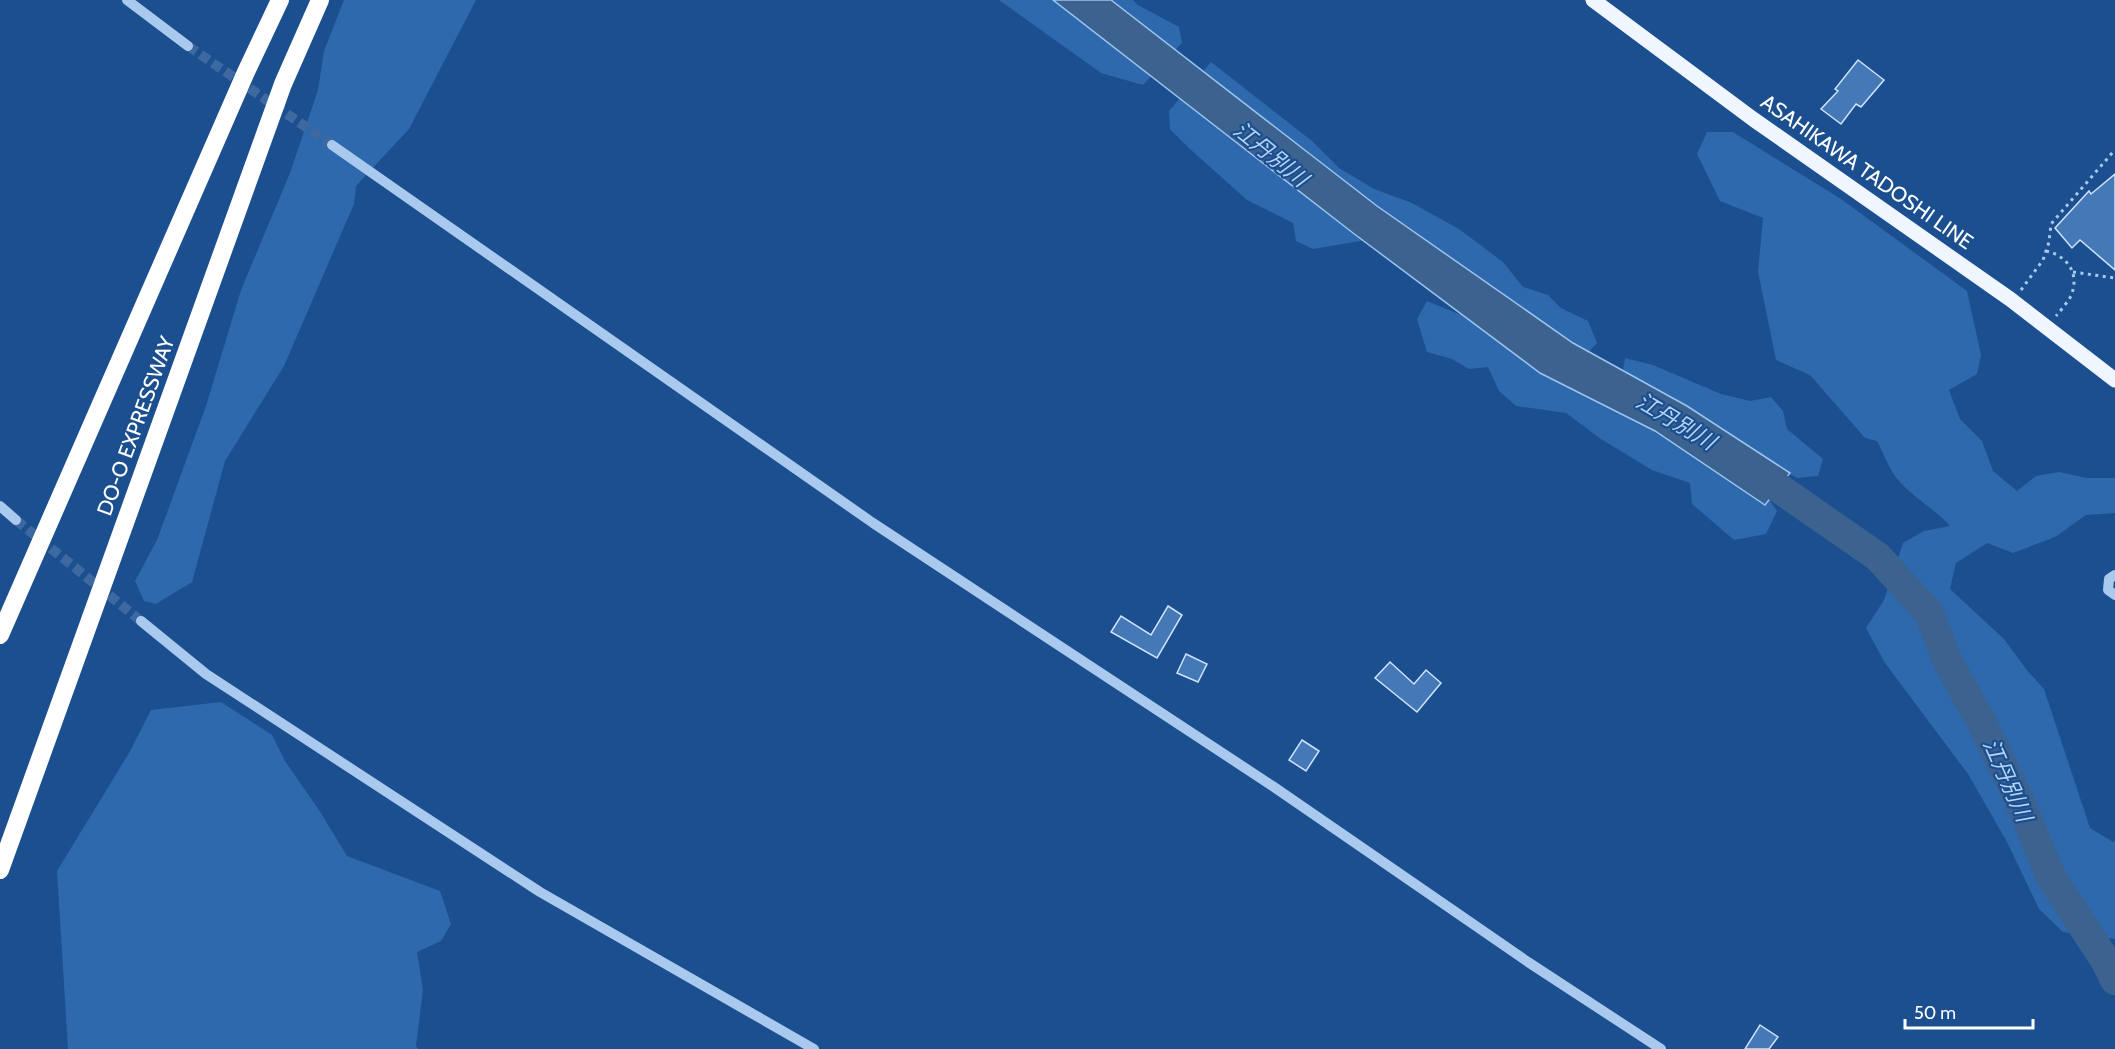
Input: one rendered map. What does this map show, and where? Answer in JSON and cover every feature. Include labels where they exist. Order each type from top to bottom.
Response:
[{"type":"highway","name":"DO-O EXPRESSWAY","points":[[0,635],[241,82],[280,0]]},
{"type":"highway","name":"DO-O EXPRESSWAY","points":[[0,870],[283,84],[320,0]]},
{"type":"main road","name":"ASAHIKAWA TADOSHI LINE","points":[[1593,0],[1792,146],[2013,301],[2115,380]]},
{"type":"street","points":[[127,0],[188,46]]},
{"type":"street","points":[[332,145],[873,523],[1274,787],[1528,962],[1661,1049]]},
{"type":"street","points":[[0,506],[16,520]]},
{"type":"street","points":[[2115,575],[2109,579],[2108,590],[2115,596]]},
{"type":"street","points":[[141,621],[206,674],[540,891],[814,1049]]},
{"type":"path","points":[[2013,301],[2043,260],[2051,224],[2113,152]]},
{"type":"path","points":[[2046,251],[2056,254],[2069,263],[2075,278],[2070,296],[2048,327]]},
{"type":"path","points":[[2073,272],[2115,278]]},
{"type":"shaded area","points":[[344,0],[476,0],[409,129],[356,186],[354,204],[284,366],[225,461],[192,582],[156,604],[144,601],[135,581],[157,540],[206,406],[241,290],[290,173],[318,90],[324,51]]},
{"type":"shaded area","points":[[999,0],[1133,0],[1179,27],[1182,43],[1143,85],[1101,73]]},
{"type":"shaded area","points":[[1211,62],[1312,141],[1339,168],[1374,189],[1412,203],[1459,229],[1503,262],[1523,287],[1548,295],[1561,308],[1588,321],[1597,343],[1582,359],[1390,236],[1313,249],[1296,241],[1293,223],[1247,200],[1170,129],[1169,111]]},
{"type":"shaded area","points":[[1707,132],[1733,132],[1841,199],[1967,291],[1981,355],[1977,374],[1949,390],[1960,419],[1982,441],[1993,471],[2017,491],[2036,476],[2059,472],[2087,478],[2115,478],[2115,513],[2086,515],[2055,537],[2013,553],[1987,543],[1956,563],[1950,589],[2004,639],[2044,689],[2090,828],[2113,842],[2115,840],[2115,939],[2063,932],[2039,909],[2007,842],[1968,774],[1885,663],[1866,628],[1884,600],[1903,543],[1924,531],[1950,526],[1896,478],[1877,441],[1865,438],[1810,375],[1776,360],[1758,272],[1763,218],[1720,201],[1697,154]]},
{"type":"shaded area","points":[[1427,301],[1481,323],[1761,488],[1777,511],[1766,534],[1734,540],[1692,504],[1690,483],[1652,470],[1601,439],[1566,413],[1516,406],[1499,391],[1488,367],[1469,369],[1452,359],[1427,352],[1417,319]]},
{"type":"shaded area","points":[[1625,358],[1653,365],[1721,394],[1750,401],[1771,397],[1783,411],[1787,429],[1823,459],[1818,476],[1797,478],[1736,445],[1622,377]]},
{"type":"shaded area","points":[[221,702],[272,735],[285,761],[347,856],[440,891],[451,924],[441,941],[417,952],[423,990],[416,1046],[418,1049],[68,1049],[57,871],[129,753],[151,710]]},
{"type":"water","points":[[1053,0],[1111,0],[1377,206],[1573,343],[1687,406],[1790,473],[1765,505],[1655,431],[1540,373],[1353,233]]},
{"type":"building","points":[[1858,60],[1884,80],[1861,107],[1856,104],[1841,124],[1821,109],[1838,91],[1835,89]]},
{"type":"building","points":[[2115,174],[2115,270],[2080,240],[2072,248],[2055,228],[2089,191],[2091,194]]},
{"type":"building","points":[[1168,606],[1182,615],[1157,658],[1111,632],[1121,616],[1151,635]]},
{"type":"building","points":[[1186,654],[1207,664],[1198,682],[1177,673]]},
{"type":"building","points":[[1390,662],[1414,684],[1426,670],[1441,683],[1417,712],[1375,678]]},
{"type":"building","points":[[1302,740],[1319,751],[1306,771],[1289,760]]},
{"type":"building","points":[[1760,1025],[1778,1037],[1769,1049],[1745,1049]]},
{"type":"waterway","name":"江丹別川","points":[[1744,464],[1878,557],[1929,613],[1947,660],[1982,723],[2019,800],[2051,877],[2105,960],[2115,980]]},
{"type":"tunnel","points":[[188,46],[332,145]]},
{"type":"tunnel","points":[[16,520],[141,621]]}]
